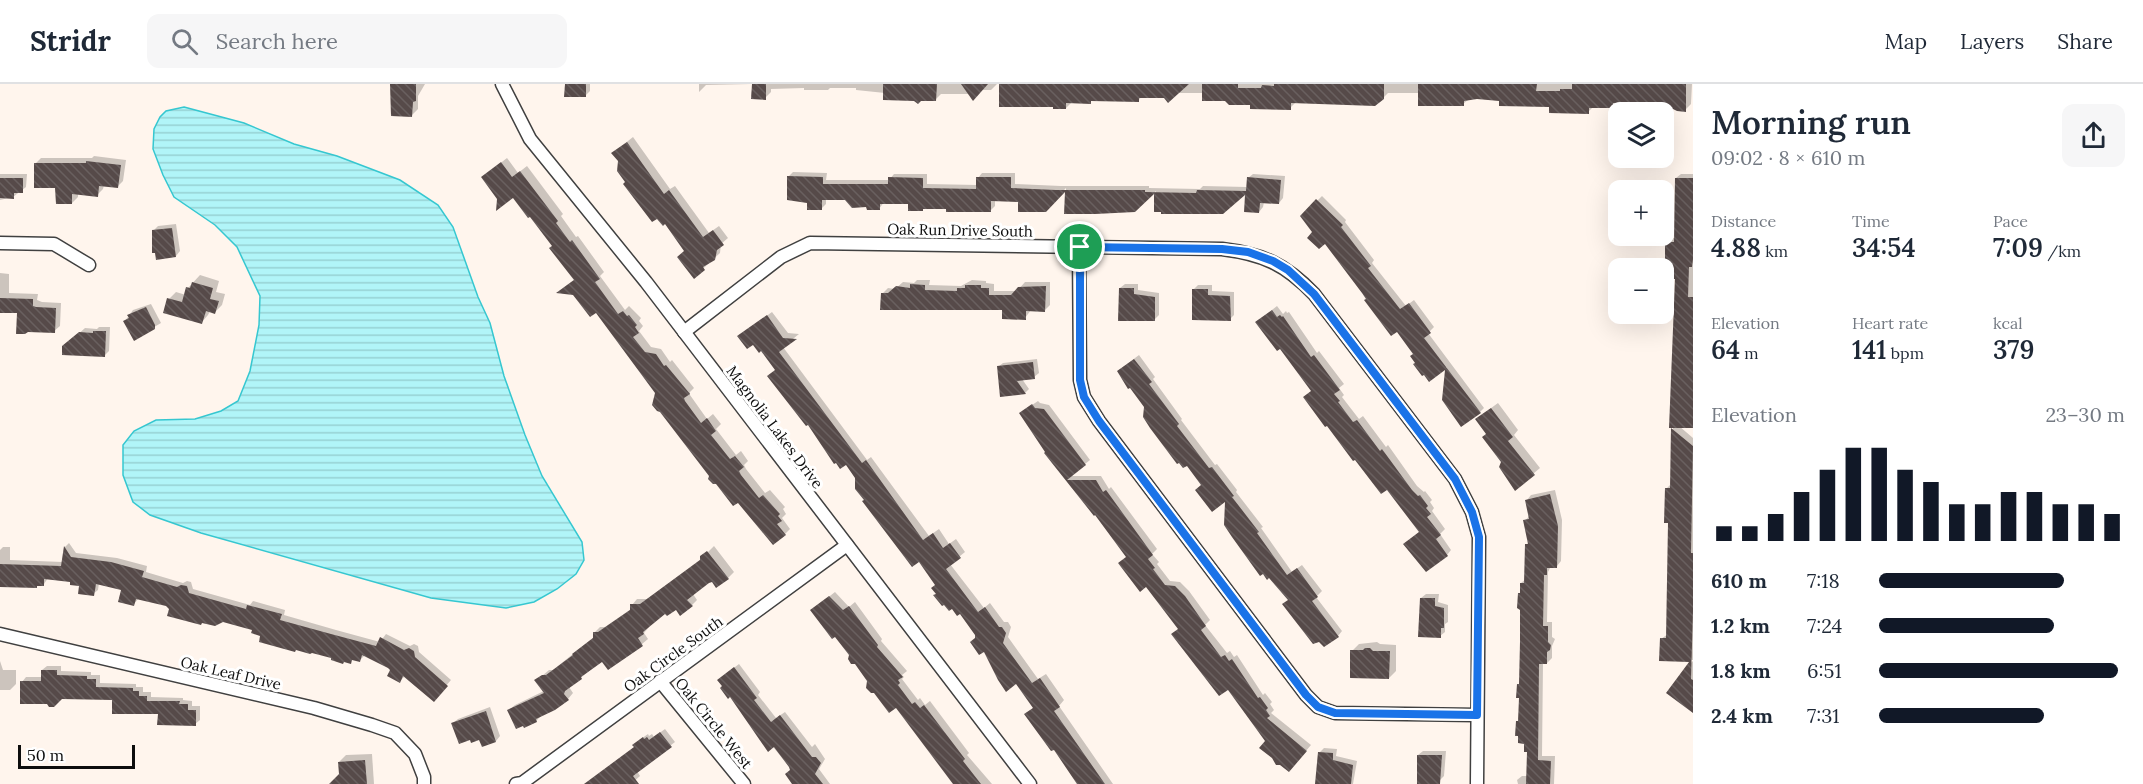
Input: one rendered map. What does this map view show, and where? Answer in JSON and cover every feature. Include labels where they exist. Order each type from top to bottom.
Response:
[{"type":"street","name":"Magnolia Lakes Drive","points":[[502,84],[530,140],[684,332],[1030,784]]},
{"type":"street","points":[[0,243],[54,244],[89,265]]},
{"type":"street","name":"Oak Run Drive South","points":[[684,332],[781,257],[810,243],[1222,249],[1248,252],[1288,270],[1314,294],[1455,479],[1472,512],[1479,537],[1477,784]]},
{"type":"street","points":[[1080,247],[1080,380],[1084,397],[1099,421],[1306,695],[1318,707],[1335,713],[1477,715]]},
{"type":"street","name":"Oak Circle South","points":[[516,784],[522,783],[847,545]]},
{"type":"street","name":"Oak Leaf Drive","points":[[0,634],[303,705],[395,733],[415,754],[424,777],[424,784]]},
{"type":"street","name":"Oak Circle West","points":[[660,681],[744,784]]},
{"type":"water","points":[[184,107],[244,123],[294,144],[337,156],[400,180],[438,205],[453,227],[478,297],[490,323],[504,376],[542,476],[582,542],[584,560],[576,574],[557,589],[534,602],[506,608],[431,598],[201,533],[150,515],[133,502],[123,475],[123,445],[134,431],[156,420],[195,419],[221,411],[238,401],[250,371],[259,325],[260,296],[237,247],[215,225],[174,197],[153,149],[154,129],[160,117],[166,111]]},
{"type":"building","points":[[390,84],[416,84],[416,101],[413,102],[412,117],[391,116]]},
{"type":"building","points":[[565,84],[586,84],[586,97],[564,97]]},
{"type":"building","points":[[752,84],[766,84],[766,100],[751,99]]},
{"type":"building","points":[[883,84],[937,84],[936,101],[921,101],[918,104],[914,101],[883,100]]},
{"type":"building","points":[[961,84],[988,84],[973,101]]},
{"type":"building","points":[[999,84],[1189,84],[1168,103],[1164,98],[1139,98],[1139,102],[1066,103],[1066,109],[1053,109],[1053,107],[999,107]]},
{"type":"building","points":[[1202,84],[1238,84],[1238,88],[1261,88],[1262,85],[1274,86],[1274,84],[1384,84],[1384,99],[1375,106],[1291,103],[1291,110],[1250,109],[1250,105],[1229,105],[1225,101],[1202,101]]},
{"type":"building","points":[[1418,84],[1537,84],[1536,91],[1560,91],[1560,89],[1572,89],[1572,84],[1686,84],[1686,112],[1674,110],[1674,102],[1608,102],[1608,108],[1589,108],[1589,114],[1549,113],[1549,107],[1499,106],[1499,101],[1477,99],[1464,101],[1464,106],[1418,106]]},
{"type":"building","points":[[627,142],[664,194],[669,190],[703,237],[713,230],[724,245],[717,250],[715,260],[703,267],[705,270],[694,279],[677,257],[684,251],[665,224],[663,226],[657,219],[652,222],[623,184],[625,182],[617,171],[618,161],[611,153]]},
{"type":"building","points":[[86,161],[121,165],[118,188],[99,186],[98,197],[72,194],[72,204],[56,204],[55,188],[34,188],[34,163],[86,163]]},
{"type":"building","points":[[501,162],[512,177],[520,171],[558,221],[556,223],[570,242],[572,240],[600,279],[595,282],[618,314],[623,311],[637,325],[635,327],[639,333],[633,337],[645,352],[656,354],[664,366],[666,365],[690,394],[684,398],[685,401],[701,423],[707,418],[716,431],[711,435],[730,459],[735,456],[744,467],[739,471],[741,475],[759,498],[763,495],[780,514],[778,516],[782,521],[777,524],[786,535],[773,545],[738,503],[733,506],[716,484],[708,479],[709,476],[660,412],[652,405],[655,393],[596,313],[590,317],[573,295],[556,293],[574,280],[549,248],[552,246],[530,217],[528,218],[513,198],[496,211],[497,199],[481,177]]},
{"type":"building","points":[[787,176],[823,177],[823,184],[888,184],[888,177],[923,178],[923,188],[976,189],[976,177],[1011,177],[1011,188],[1196,193],[1197,190],[1246,191],[1247,177],[1281,180],[1279,204],[1260,203],[1259,213],[1244,212],[1245,195],[1223,214],[1161,214],[1161,212],[1154,212],[1154,194],[1135,212],[1064,214],[1065,192],[1046,212],[1018,212],[1018,202],[991,201],[991,212],[946,212],[946,209],[908,211],[908,204],[880,204],[880,210],[867,210],[866,207],[852,208],[845,200],[822,200],[822,210],[807,210],[807,203],[787,200]]},
{"type":"building","points":[[0,178],[23,178],[23,193],[14,193],[14,199],[0,198]]},
{"type":"building","points":[[1675,178],[1693,178],[1693,259],[1692,267],[1689,267],[1688,297],[1693,297],[1693,428],[1669,428],[1675,279],[1674,258],[1665,258],[1665,246],[1674,246]]},
{"type":"building","points":[[1316,199],[1343,225],[1341,227],[1371,266],[1368,268],[1400,309],[1409,303],[1431,333],[1424,338],[1481,413],[1461,427],[1442,400],[1445,370],[1429,382],[1424,375],[1422,376],[1413,364],[1415,363],[1410,356],[1413,354],[1397,332],[1391,336],[1325,244],[1319,249],[1307,238],[1312,232],[1300,216]]},
{"type":"building","points":[[172,228],[176,257],[156,260],[155,253],[152,253],[152,230]]},
{"type":"building","points":[[192,282],[213,288],[210,299],[219,301],[215,314],[206,311],[202,324],[163,313],[167,298],[182,302],[186,287],[190,288]]},
{"type":"building","points":[[910,284],[925,285],[925,290],[957,291],[957,288],[965,288],[965,285],[981,285],[981,288],[989,288],[989,295],[1011,295],[1018,287],[1046,286],[1045,312],[1026,311],[1026,320],[1002,319],[1002,310],[880,310],[881,293],[888,293],[896,286],[910,288]]},
{"type":"building","points":[[1119,288],[1134,288],[1134,294],[1155,297],[1155,321],[1118,321]]},
{"type":"building","points":[[1192,289],[1208,289],[1208,295],[1230,296],[1231,321],[1192,320]]},
{"type":"building","points":[[0,298],[33,299],[33,306],[56,308],[55,333],[16,334],[17,313],[0,313]]},
{"type":"building","points":[[146,307],[155,329],[134,341],[123,321],[129,318],[127,315]]},
{"type":"building","points":[[1272,310],[1277,317],[1283,316],[1311,357],[1314,355],[1340,390],[1334,394],[1353,422],[1357,420],[1412,490],[1418,496],[1420,495],[1428,506],[1426,508],[1431,514],[1427,517],[1441,535],[1436,539],[1448,556],[1426,572],[1403,544],[1419,532],[1387,490],[1381,494],[1327,426],[1325,427],[1303,397],[1311,391],[1280,349],[1277,351],[1255,322]]},
{"type":"building","points":[[767,315],[783,338],[797,339],[779,352],[862,463],[866,460],[923,540],[933,533],[943,548],[950,543],[961,558],[946,569],[978,612],[985,607],[999,627],[1002,627],[1006,633],[1003,643],[1032,683],[1040,678],[1060,707],[1054,711],[1105,784],[1077,784],[1054,750],[1051,751],[1024,714],[1033,708],[1016,684],[1006,692],[984,652],[979,655],[970,642],[975,635],[960,614],[957,616],[952,609],[949,611],[933,595],[936,594],[931,588],[935,585],[919,562],[912,567],[862,501],[864,500],[855,489],[855,478],[846,465],[840,469],[836,463],[834,464],[808,425],[806,426],[767,376],[775,370],[761,351],[759,353],[753,345],[747,349],[737,336]]},
{"type":"building","points":[[93,331],[106,331],[105,357],[62,355],[62,346],[79,332],[93,333]]},
{"type":"building","points":[[1134,359],[1152,382],[1149,384],[1179,424],[1177,426],[1234,496],[1232,497],[1259,532],[1257,533],[1287,575],[1297,568],[1318,597],[1312,601],[1339,637],[1324,647],[1319,642],[1313,644],[1282,604],[1288,600],[1269,578],[1267,580],[1263,574],[1260,576],[1224,525],[1225,502],[1212,512],[1195,490],[1201,485],[1187,466],[1183,468],[1179,463],[1177,464],[1150,428],[1143,417],[1144,407],[1130,388],[1128,389],[1117,371]]},
{"type":"building","points":[[1033,362],[1035,379],[1017,381],[1026,394],[1000,397],[997,366]]},
{"type":"building","points":[[1032,404],[1035,408],[1044,409],[1086,465],[1067,480],[1096,480],[1103,492],[1106,490],[1153,555],[1148,559],[1155,568],[1153,569],[1165,585],[1175,586],[1185,596],[1206,626],[1201,630],[1221,657],[1225,655],[1229,661],[1232,659],[1258,698],[1260,697],[1268,708],[1266,710],[1270,716],[1267,718],[1307,751],[1289,772],[1280,765],[1276,765],[1272,758],[1259,748],[1265,741],[1228,690],[1219,696],[1171,634],[1178,629],[1146,587],[1140,592],[1118,563],[1126,557],[1044,453],[1019,413]]},
{"type":"building","points":[[1491,408],[1513,437],[1508,441],[1535,475],[1515,491],[1499,467],[1501,462],[1482,437],[1486,434],[1475,419]]},
{"type":"building","points":[[1671,428],[1693,446],[1691,679],[1693,680],[1693,713],[1666,693],[1689,662],[1659,661],[1660,638],[1666,638],[1668,523],[1664,523],[1665,488],[1670,488]]},
{"type":"building","points":[[1550,494],[1558,526],[1557,568],[1547,568],[1547,575],[1544,575],[1543,626],[1548,626],[1548,642],[1551,645],[1547,652],[1547,664],[1539,664],[1538,760],[1551,761],[1550,784],[1526,784],[1527,752],[1524,752],[1524,744],[1518,743],[1518,736],[1515,736],[1519,698],[1516,698],[1517,684],[1519,684],[1520,642],[1518,593],[1520,593],[1520,583],[1524,583],[1525,544],[1528,544],[1523,520],[1529,519],[1525,500]]},
{"type":"building","points":[[64,546],[71,557],[111,562],[144,571],[142,577],[177,587],[187,586],[189,593],[246,609],[247,605],[282,614],[280,620],[376,646],[380,637],[404,650],[409,648],[414,651],[415,657],[448,686],[434,702],[403,676],[400,683],[387,676],[390,670],[388,668],[362,655],[360,662],[352,660],[351,664],[344,662],[343,664],[312,653],[296,650],[295,652],[259,642],[260,636],[251,633],[252,630],[223,622],[215,626],[202,623],[201,625],[167,616],[169,609],[166,606],[136,599],[134,606],[118,602],[121,590],[96,584],[94,596],[78,594],[79,586],[70,585],[70,582],[44,579],[44,586],[37,586],[37,588],[0,587],[0,564],[61,566]]},
{"type":"building","points":[[707,551],[729,579],[716,588],[712,582],[709,583],[687,600],[693,606],[680,616],[676,610],[667,616],[665,614],[643,632],[644,634],[638,638],[643,646],[608,670],[602,662],[565,691],[564,694],[569,700],[536,719],[537,722],[516,729],[507,710],[544,693],[534,680],[546,675],[573,655],[593,638],[593,632],[598,632],[630,610],[630,604],[640,604],[700,560],[700,556]]},
{"type":"building","points":[[829,596],[843,610],[849,606],[878,645],[877,647],[903,677],[898,680],[900,683],[898,685],[912,704],[915,702],[920,708],[924,705],[981,784],[953,784],[896,708],[889,713],[874,693],[866,688],[867,681],[855,664],[851,664],[848,659],[849,655],[835,637],[832,639],[810,610]]},
{"type":"building","points":[[1420,598],[1435,598],[1435,606],[1444,608],[1444,628],[1441,628],[1441,638],[1418,637]]},
{"type":"building","points":[[1365,648],[1373,651],[1390,651],[1389,679],[1350,678],[1350,650]]},
{"type":"building","points":[[734,667],[757,698],[754,700],[771,722],[780,715],[812,757],[816,757],[821,763],[815,774],[823,784],[792,784],[785,774],[790,770],[789,767],[774,747],[768,752],[730,697],[728,699],[720,688],[722,686],[717,680]]},
{"type":"building","points":[[41,670],[57,670],[57,675],[87,676],[87,679],[96,679],[96,687],[133,688],[133,691],[139,691],[139,696],[147,696],[147,701],[180,701],[179,704],[188,704],[188,710],[196,710],[196,726],[157,725],[158,714],[112,714],[112,700],[62,699],[54,707],[49,707],[47,704],[20,704],[20,681],[41,681]]},
{"type":"building","points":[[486,711],[496,742],[482,747],[479,740],[459,744],[451,723]]},
{"type":"building","points":[[660,732],[672,747],[633,776],[639,784],[584,784],[634,747],[632,745],[643,737],[649,740]]},
{"type":"building","points":[[1318,752],[1333,753],[1333,760],[1353,765],[1351,784],[1315,784]]},
{"type":"building","points":[[1417,755],[1442,755],[1440,784],[1417,784]]},
{"type":"building","points":[[365,760],[367,784],[329,784],[339,774],[338,762]]},
{"type":"route","points":[[1080,247],[1222,249],[1248,252],[1273,261],[1288,270],[1314,294],[1455,479],[1472,512],[1479,537],[1477,715],[1335,713],[1318,707],[1306,695],[1099,421],[1084,397],[1080,380],[1080,247]]}]
